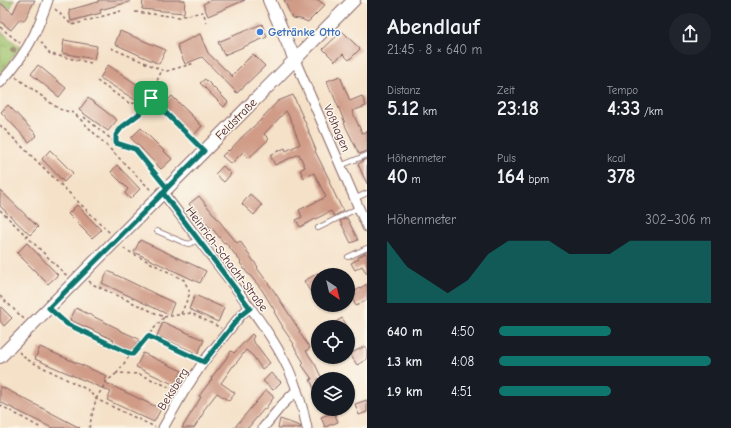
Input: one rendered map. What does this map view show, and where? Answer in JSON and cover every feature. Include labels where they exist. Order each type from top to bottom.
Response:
[{"type":"street","points":[[269,0],[295,60]]},
{"type":"street","name":"Feldstraße","points":[[0,358],[354,0]]},
{"type":"street","points":[[0,83],[27,48],[48,1]]},
{"type":"street","name":"Voßhagen","points":[[295,60],[367,227]]},
{"type":"street","name":"Heinrich-Schacht-Straße","points":[[163,193],[250,308],[280,352],[297,390],[307,428]]},
{"type":"street","name":"Beksberg","points":[[163,428],[183,393],[204,362],[241,315],[250,308]]},
{"type":"street","points":[[264,428],[282,405],[297,390]]},
{"type":"lane","points":[[340,166],[367,154]]},
{"type":"lane","points":[[354,199],[367,194]]},
{"type":"lane","points":[[318,228],[358,208]]},
{"type":"lane","points":[[157,231],[190,244],[198,239]]},
{"type":"lane","points":[[348,257],[367,248]]},
{"type":"path","points":[[48,1],[72,25],[120,11]]},
{"type":"path","points":[[135,12],[178,17],[203,12],[208,23]]},
{"type":"path","points":[[0,27],[27,48]]},
{"type":"path","points":[[34,35],[50,54],[91,63]]},
{"type":"path","points":[[111,48],[167,71],[196,63]]},
{"type":"path","points":[[116,143],[116,135],[122,127],[139,114],[148,104],[154,85],[162,70]]},
{"type":"path","points":[[10,72],[59,109],[74,113],[163,193]]},
{"type":"path","points":[[97,81],[128,103],[148,104]]},
{"type":"path","points":[[151,98],[204,151]]},
{"type":"path","points":[[84,117],[116,143],[135,149],[163,193]]},
{"type":"path","points":[[0,125],[126,250],[184,280],[190,293],[181,314]]},
{"type":"path","points":[[0,210],[78,279],[164,317],[191,313],[228,331]]},
{"type":"path","points":[[0,296],[31,326]]},
{"type":"path","points":[[49,308],[67,324],[131,354]]},
{"type":"path","points":[[89,428],[96,399],[106,382],[117,373],[131,354],[133,354],[164,317]]},
{"type":"path","points":[[148,336],[204,362]]},
{"type":"path","points":[[12,346],[26,359],[88,390],[96,399],[156,428]]},
{"type":"path","points":[[117,373],[139,374],[183,393]]},
{"type":"path","points":[[0,405],[41,428]]},
{"type":"green space","points":[[0,0],[14,0],[10,9],[0,2]]},
{"type":"green space","points":[[0,31],[20,47],[0,75]]},
{"type":"building","points":[[19,0],[35,0],[24,21],[20,19],[11,30],[0,21],[0,3],[13,13]]},
{"type":"building","points":[[98,0],[129,0],[129,2],[100,10],[101,13],[71,21],[69,10],[98,2]]},
{"type":"building","points":[[143,0],[185,0],[184,13],[142,9]]},
{"type":"building","points":[[211,0],[245,0],[208,16],[203,4]]},
{"type":"building","points":[[284,0],[318,0],[325,5],[308,22],[301,19],[292,18]]},
{"type":"building","points":[[262,24],[267,37],[224,55],[218,42]]},
{"type":"building","points":[[120,31],[166,50],[159,64],[115,44]]},
{"type":"building","points":[[342,31],[360,49],[349,60],[343,54],[335,61],[323,49]]},
{"type":"building","points":[[200,34],[208,53],[233,77],[232,75],[253,54],[265,66],[237,93],[202,57],[185,64],[177,45]]},
{"type":"building","points":[[64,40],[97,46],[94,59],[62,53]]},
{"type":"building","points":[[38,65],[66,88],[59,97],[31,74]]},
{"type":"building","points":[[108,65],[144,89],[137,101],[100,78]]},
{"type":"building","points":[[340,76],[350,101],[362,96],[366,106],[352,111],[362,133],[367,131],[367,151],[359,154],[344,123],[327,81]]},
{"type":"building","points":[[205,79],[228,102],[224,107],[200,83]]},
{"type":"building","points":[[293,95],[309,131],[316,150],[315,151],[343,211],[334,216],[331,211],[300,227],[296,220],[302,217],[299,210],[326,197],[314,173],[304,178],[300,170],[305,167],[299,154],[275,165],[270,155],[285,148],[286,151],[300,144],[294,126],[286,111],[264,134],[269,139],[249,158],[243,152],[231,164],[222,156],[262,119],[278,101]]},
{"type":"building","points":[[172,96],[202,126],[192,137],[162,106]]},
{"type":"building","points":[[88,98],[117,120],[108,131],[79,110]]},
{"type":"building","points":[[8,105],[37,135],[29,142],[1,112]]},
{"type":"building","points":[[141,128],[172,159],[161,169],[131,138]]},
{"type":"building","points":[[50,150],[73,173],[64,182],[42,159]]},
{"type":"building","points":[[367,159],[367,184],[358,164]]},
{"type":"building","points":[[117,165],[140,189],[130,199],[125,193],[128,189],[111,172]]},
{"type":"building","points":[[223,166],[231,174],[224,182],[215,174]]},
{"type":"building","points":[[0,190],[38,227],[30,235],[0,206]]},
{"type":"building","points":[[250,194],[262,205],[254,215],[242,204]]},
{"type":"building","points":[[199,196],[237,243],[240,241],[300,331],[299,332],[310,348],[306,351],[311,358],[311,364],[315,364],[319,372],[311,372],[311,378],[302,365],[304,363],[293,345],[294,344],[282,327],[274,312],[275,311],[262,290],[248,274],[240,263],[241,262],[225,242],[224,243],[189,204]]},
{"type":"building","points":[[77,205],[101,230],[92,238],[68,214]]},
{"type":"building","points":[[347,218],[358,240],[351,243],[340,221]]},
{"type":"building","points":[[140,240],[206,271],[200,283],[134,252]]},
{"type":"building","points":[[27,243],[58,275],[48,284],[17,253]]},
{"type":"building","points":[[366,253],[367,274],[362,266],[355,270],[351,263],[359,259],[358,257]]},
{"type":"building","points":[[108,271],[174,303],[169,315],[102,283]]},
{"type":"building","points":[[311,277],[311,293],[304,281]]},
{"type":"building","points":[[367,284],[367,300],[356,306],[355,304],[355,291]]},
{"type":"building","points":[[195,295],[224,308],[218,322],[189,309]]},
{"type":"building","points":[[0,306],[12,318],[4,326],[0,321]]},
{"type":"building","points":[[76,308],[139,339],[133,351],[113,342],[114,340],[70,320]]},
{"type":"building","points":[[163,322],[204,340],[198,354],[157,336]]},
{"type":"building","points":[[252,334],[254,336],[252,340],[270,363],[262,369],[253,356],[246,350],[221,383],[235,393],[229,401],[217,393],[203,411],[204,412],[194,428],[182,428],[201,397],[199,396],[231,351],[234,353]]},
{"type":"building","points":[[365,346],[367,350],[367,359],[357,365],[355,362],[355,351]]},
{"type":"building","points":[[40,347],[107,376],[104,382],[161,409],[154,422],[107,400],[111,392],[35,359]]},
{"type":"building","points":[[143,353],[182,371],[175,385],[136,367]]},
{"type":"building","points":[[271,373],[281,382],[273,390],[263,381]]},
{"type":"building","points":[[0,386],[80,428],[52,428],[0,402]]},
{"type":"building","points":[[266,390],[274,397],[265,409],[248,428],[234,428]]},
{"type":"building","points":[[367,400],[367,412],[359,415],[355,404]]},
{"type":"building","points":[[336,416],[338,422],[325,427],[321,417]]},
{"type":"building","points":[[280,419],[300,426],[301,428],[278,428]]},
{"type":"place","name":"Getränke Otto","points":[[260,32]]},
{"type":"route","points":[[151,98],[139,114],[122,127],[116,135],[116,143],[135,149],[167,188],[163,193],[250,308],[241,315],[204,362],[148,336],[133,354],[131,354],[67,324],[49,308],[167,188],[195,161],[204,151],[151,98]]}]
